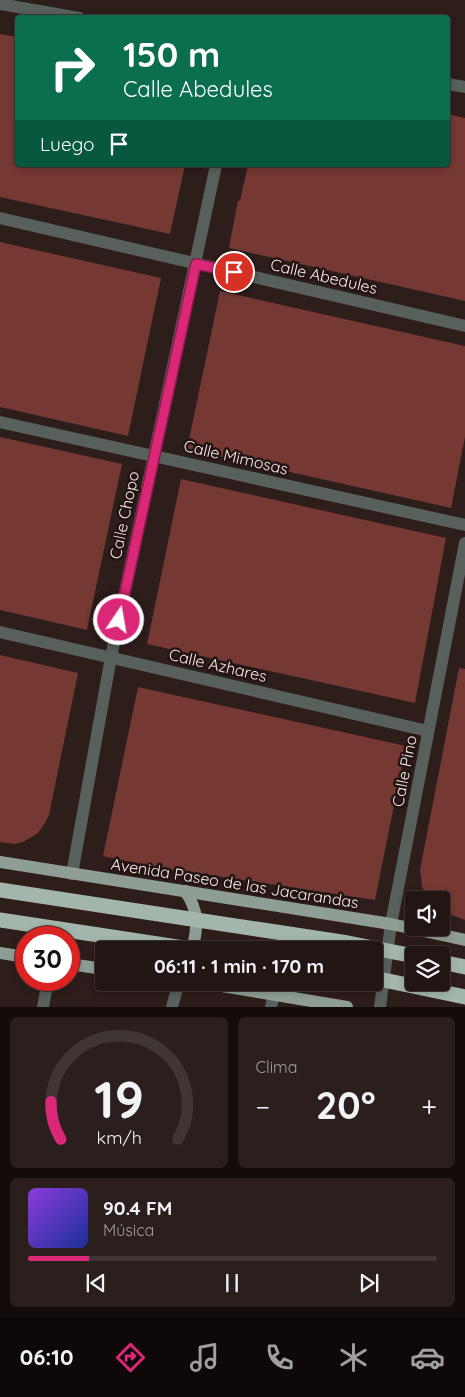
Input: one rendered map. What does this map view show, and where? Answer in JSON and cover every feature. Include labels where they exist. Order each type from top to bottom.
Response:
[{"type":"highway","points":[[0,890],[348,943],[405,954]]},
{"type":"highway","points":[[0,920],[139,941]]},
{"type":"highway","points":[[450,964],[465,967]]},
{"type":"highway","points":[[383,980],[465,997]]},
{"type":"main road","name":"Avenida Paseo de las Jacarandas","points":[[0,862],[391,924],[465,940]]},
{"type":"main road","points":[[185,891],[194,903],[196,922],[195,941]]},
{"type":"main road","points":[[0,953],[15,955]]},
{"type":"main road","points":[[80,966],[95,968]]},
{"type":"main road","points":[[255,991],[347,1007]]},
{"type":"street","points":[[0,4],[62,15]]},
{"type":"street","points":[[450,84],[465,87]]},
{"type":"street","name":"Calle Chopo","points":[[72,874],[111,657],[216,167]]},
{"type":"street","name":"Calle Abedules","points":[[0,218],[465,326]]},
{"type":"street","name":"Calle Mimosas","points":[[0,422],[465,525]]},
{"type":"street","name":"Calle Pino","points":[[380,1007],[391,924],[465,543]]},
{"type":"street","name":"Calle Azhares","points":[[0,632],[428,731]]},
{"type":"street","points":[[43,1007],[46,991]]},
{"type":"street","points":[[172,1007],[176,991]]},
{"type":"street","points":[[271,1007],[274,994]]},
{"type":"building","points":[[0,34],[15,36],[15,167],[185,167],[170,234],[0,197]]},
{"type":"building","points":[[450,114],[465,118],[465,301],[229,248],[238,200],[240,201],[248,167],[450,167]]},
{"type":"building","points":[[0,242],[161,278],[128,436],[0,407]]},
{"type":"building","points":[[220,291],[465,346],[465,437],[451,508],[187,449]]},
{"type":"building","points":[[0,437],[122,464],[87,630],[0,610]]},
{"type":"building","points":[[181,479],[446,538],[415,703],[147,644]]},
{"type":"building","points":[[0,655],[78,673],[49,815],[38,833],[23,842],[14,844],[0,842]]},
{"type":"building","points":[[459,668],[465,669],[465,920],[450,914],[450,891],[424,891],[422,887],[420,870]]},
{"type":"building","points":[[138,687],[406,746],[375,900],[150,866],[103,856]]},
{"type":"route","points":[[119,620],[196,264],[234,272]]}]
